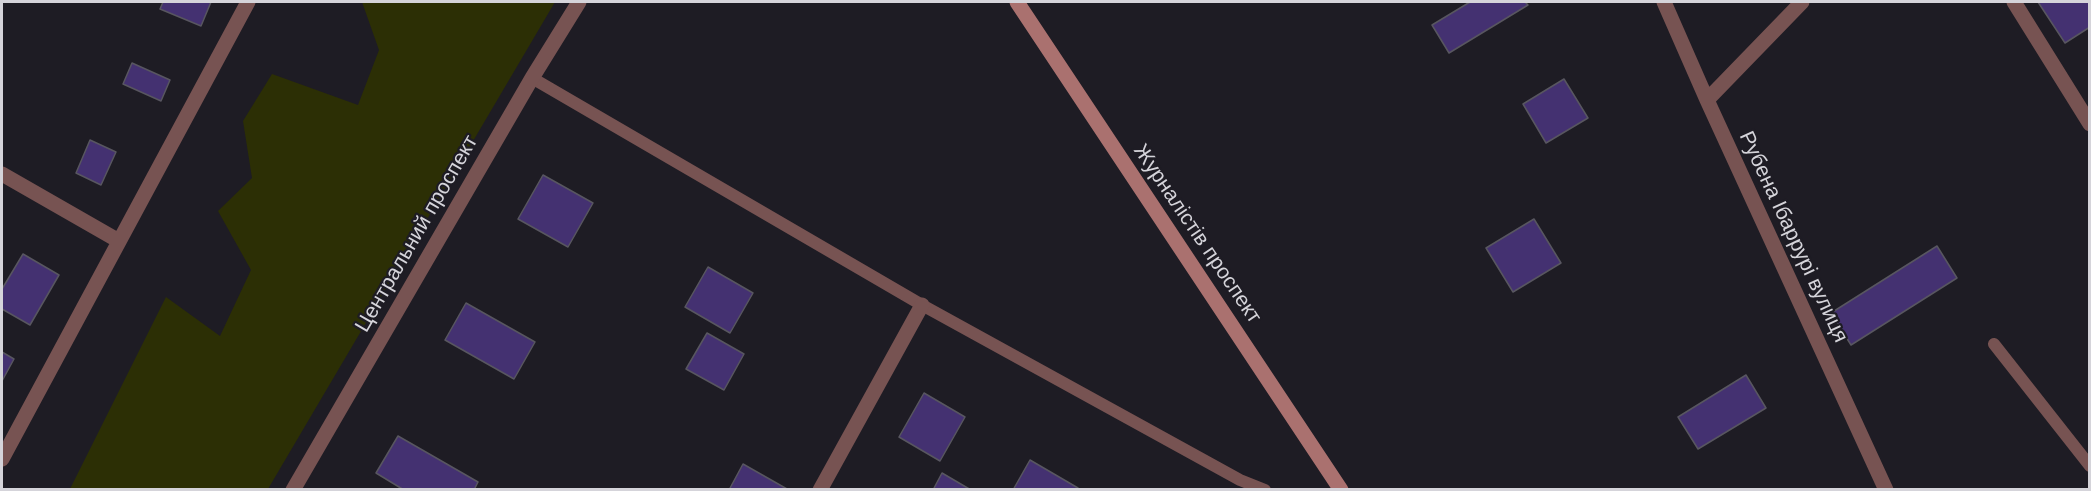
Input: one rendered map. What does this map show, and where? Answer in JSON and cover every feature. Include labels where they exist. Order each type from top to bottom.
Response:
[{"type":"main road","name":"Журналістів проспект","points":[[1017,2],[1341,489]]},
{"type":"street","points":[[2,459],[248,2]]},
{"type":"street","name":"Центральний проспект","points":[[293,489],[532,78],[579,2]]},
{"type":"street","name":"Рубена Ібаррурі вулиця","points":[[1664,2],[1886,489]]},
{"type":"street","points":[[1707,100],[1802,2]]},
{"type":"street","points":[[2014,2],[2090,124]]},
{"type":"street","points":[[2,174],[119,241]]},
{"type":"street","points":[[820,489],[922,305]]},
{"type":"lane","points":[[532,78],[922,305],[1240,480],[1265,489]]},
{"type":"lane","points":[[1995,344],[2090,466]]},
{"type":"green space","points":[[362,2],[555,2],[268,489],[70,489],[166,297],[220,336],[251,270],[218,211],[252,178],[243,121],[272,74],[358,105],[379,50]]},
{"type":"building","points":[[163,2],[211,2],[201,26],[160,9]]},
{"type":"building","points":[[1470,2],[1525,2],[1528,5],[1449,53],[1432,25]]},
{"type":"building","points":[[2038,2],[2090,2],[2090,27],[2065,43]]},
{"type":"building","points":[[132,63],[170,80],[161,101],[123,84]]},
{"type":"building","points":[[1564,79],[1588,118],[1546,143],[1523,104]]},
{"type":"building","points":[[90,140],[116,152],[101,185],[76,173]]},
{"type":"building","points":[[543,175],[593,203],[568,247],[518,219]]},
{"type":"building","points":[[1534,219],[1561,263],[1513,292],[1486,248]]},
{"type":"building","points":[[1937,246],[1957,278],[1851,345],[1831,313]]},
{"type":"building","points":[[23,254],[59,275],[30,325],[2,309],[2,289]]},
{"type":"building","points":[[708,267],[753,293],[730,333],[685,307]]},
{"type":"building","points":[[466,303],[535,342],[514,379],[445,340]]},
{"type":"building","points":[[707,333],[744,354],[724,390],[686,369]]},
{"type":"building","points":[[2,352],[14,359],[2,381]]},
{"type":"building","points":[[1746,375],[1766,408],[1698,449],[1678,417]]},
{"type":"building","points":[[924,393],[965,417],[940,461],[899,437]]},
{"type":"building","points":[[398,436],[478,482],[474,490],[404,490],[376,473]]},
{"type":"building","points":[[1030,460],[1078,488],[1077,490],[1013,490]]},
{"type":"building","points":[[743,464],[787,489],[729,490]]},
{"type":"building","points":[[942,473],[971,490],[933,490]]}]
